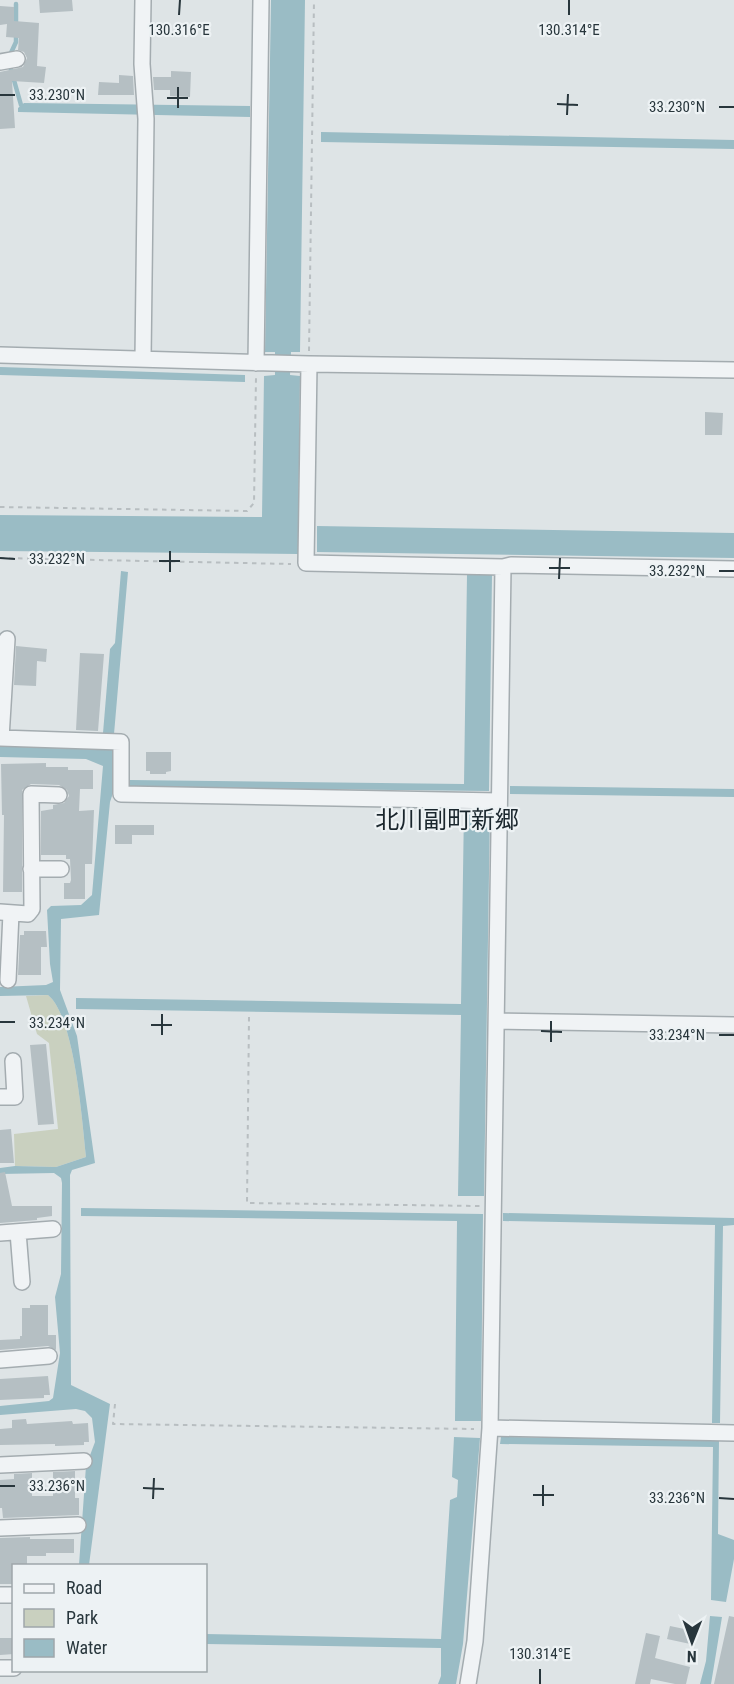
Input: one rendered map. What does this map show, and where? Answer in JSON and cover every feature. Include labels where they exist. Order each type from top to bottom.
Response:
[{"type":"street","points":[[143,0],[142,64],[146,119],[143,359]]},
{"type":"street","points":[[261,0],[264,363]]},
{"type":"street","points":[[0,62],[17,59]]},
{"type":"street","points":[[0,355],[301,364],[734,370]]},
{"type":"street","points":[[301,364],[306,563],[734,569]]},
{"type":"street","points":[[468,1684],[475,1641],[490,1428],[503,567]]},
{"type":"street","points":[[7,639],[0,738],[122,742],[121,794],[499,801]]},
{"type":"street","points":[[8,980],[5,912],[28,914],[32,909],[31,794],[59,795]]},
{"type":"street","points":[[31,869],[61,869]]},
{"type":"street","points":[[497,1021],[734,1025]]},
{"type":"street","points":[[0,1097],[15,1097],[13,1061]]},
{"type":"street","points":[[0,1233],[53,1229]]},
{"type":"street","points":[[18,1232],[22,1282]]},
{"type":"street","points":[[0,1360],[49,1356]]},
{"type":"street","points":[[490,1428],[734,1433]]},
{"type":"street","points":[[0,1466],[84,1461]]},
{"type":"street","points":[[0,1528],[78,1525]]},
{"type":"path","points":[[301,364],[314,0]]},
{"type":"path","points":[[0,507],[247,511],[254,503],[264,363]]},
{"type":"path","points":[[0,558],[306,563]]},
{"type":"path","points":[[249,1017],[246,1203],[492,1207]]},
{"type":"path","points":[[115,1404],[113,1424],[490,1428]]},
{"type":"green space","points":[[48,995],[57,1007],[71,1046],[86,1157],[56,1167],[15,1166],[14,1134],[58,1129],[49,1043],[37,1034],[26,996]]},
{"type":"water","points":[[271,0],[305,0],[300,352],[291,352],[290,375],[300,376],[298,554],[0,551],[0,515],[262,517],[264,376],[275,375],[275,352],[265,352]]},
{"type":"water","points":[[24,103],[250,106],[250,117],[18,112],[18,108]]},
{"type":"water","points":[[321,132],[734,140],[734,149],[321,142]]},
{"type":"water","points":[[0,367],[245,375],[245,382],[0,375]]},
{"type":"water","points":[[317,526],[734,533],[734,558],[317,552]]},
{"type":"water","points":[[121,571],[128,572],[114,734],[103,733],[110,649],[115,643]]},
{"type":"water","points":[[467,575],[492,575],[489,791],[130,787],[130,780],[464,784]]},
{"type":"water","points":[[0,743],[113,748],[112,796],[99,915],[61,919],[60,990],[77,1036],[95,1163],[72,1170],[70,1175],[71,1385],[110,1404],[89,1564],[79,1564],[86,1466],[95,1442],[92,1418],[85,1411],[76,1409],[0,1415],[0,1406],[49,1401],[53,1398],[60,1353],[55,1297],[61,1274],[62,1183],[61,1178],[54,1173],[0,1174],[0,1168],[56,1167],[86,1157],[76,1071],[65,1025],[57,1007],[48,995],[0,996],[0,987],[46,985],[53,982],[47,910],[51,906],[81,905],[92,895],[103,766],[86,759],[0,757]]},
{"type":"water","points":[[510,786],[734,789],[734,797],[510,794]]},
{"type":"water","points":[[464,808],[490,809],[484,1196],[458,1196],[461,1015],[76,1009],[76,998],[461,1004]]},
{"type":"water","points":[[81,1208],[483,1214],[481,1421],[455,1421],[457,1221],[81,1216]]},
{"type":"water","points":[[503,1213],[734,1218],[734,1225],[723,1226],[720,1423],[712,1423],[715,1225],[503,1221]]},
{"type":"water","points":[[454,1437],[480,1438],[463,1644],[456,1684],[438,1684],[441,1676],[441,1648],[207,1644],[207,1634],[441,1639],[450,1500],[457,1497],[458,1480],[452,1477]]},
{"type":"water","points":[[501,1437],[719,1440],[718,1534],[734,1540],[734,1559],[726,1602],[711,1600],[713,1447],[500,1444]]},
{"type":"water","points":[[710,1616],[722,1617],[711,1684],[700,1684],[706,1661]]},
{"type":"building","points":[[39,0],[72,0],[73,11],[40,13]]},
{"type":"building","points":[[0,6],[14,7],[14,21],[39,23],[37,66],[46,67],[44,83],[12,81],[15,128],[0,129],[0,72],[23,67],[27,58],[24,52],[18,50],[19,38],[6,37],[7,24],[0,25]]},
{"type":"building","points":[[171,71],[191,72],[190,97],[170,96],[170,90],[154,90],[153,77],[171,77]]},
{"type":"building","points":[[119,75],[133,76],[134,95],[98,95],[99,82],[119,83]]},
{"type":"building","points":[[705,412],[723,413],[722,435],[705,435]]},
{"type":"building","points":[[16,646],[47,649],[46,662],[37,661],[36,686],[14,685]]},
{"type":"building","points":[[80,653],[104,654],[98,731],[76,730]]},
{"type":"building","points":[[146,752],[171,752],[171,771],[166,774],[150,774],[150,771],[146,771]]},
{"type":"building","points":[[46,763],[46,767],[93,770],[93,789],[80,789],[79,811],[94,810],[92,864],[85,864],[85,899],[64,899],[64,883],[70,883],[71,880],[70,859],[66,859],[66,855],[41,855],[41,811],[53,809],[53,805],[64,803],[69,796],[67,790],[59,785],[31,784],[22,790],[22,892],[3,892],[4,815],[2,815],[1,764]]},
{"type":"building","points":[[115,825],[154,825],[154,835],[132,835],[132,844],[115,844]]},
{"type":"building","points":[[24,931],[46,931],[47,947],[41,947],[41,975],[18,975],[20,935],[24,935]]},
{"type":"building","points":[[46,1044],[54,1124],[38,1125],[30,1045]]},
{"type":"building","points":[[11,1129],[14,1163],[0,1163],[0,1130]]},
{"type":"building","points":[[5,1172],[12,1206],[52,1206],[52,1216],[37,1218],[37,1220],[0,1223],[0,1173]]},
{"type":"building","points":[[30,1305],[48,1305],[48,1335],[56,1335],[56,1350],[48,1346],[0,1350],[0,1340],[20,1339],[22,1336],[22,1308],[30,1308]]},
{"type":"building","points":[[48,1376],[50,1395],[44,1395],[44,1398],[0,1400],[0,1379]]},
{"type":"building","points":[[26,1419],[27,1424],[72,1421],[73,1424],[88,1423],[89,1442],[84,1442],[84,1445],[55,1446],[55,1444],[0,1445],[0,1429],[12,1428],[12,1420]]},
{"type":"building","points":[[75,1471],[75,1498],[79,1498],[79,1515],[3,1518],[2,1508],[0,1508],[0,1480],[14,1479],[14,1474],[32,1473],[32,1496],[53,1496],[53,1472]]},
{"type":"building","points":[[0,1538],[74,1539],[74,1553],[27,1556],[27,1564],[12,1564],[12,1584],[0,1584]]},
{"type":"building","points":[[729,1616],[734,1617],[734,1684],[714,1684]]},
{"type":"building","points":[[670,1626],[694,1631],[693,1634],[697,1635],[695,1645],[667,1639]]},
{"type":"building","points":[[646,1633],[660,1636],[655,1658],[690,1667],[686,1684],[651,1679],[650,1684],[635,1684]]},
{"type":"building","points":[[0,1638],[12,1638],[12,1654],[0,1655]]},
{"type":"waterway","points":[[10,55],[16,42],[16,4]]},
{"type":"waterway","points":[[10,66],[21,105]]},
{"type":"district","name":"北川副町新郷","points":[[447,820]]}]
